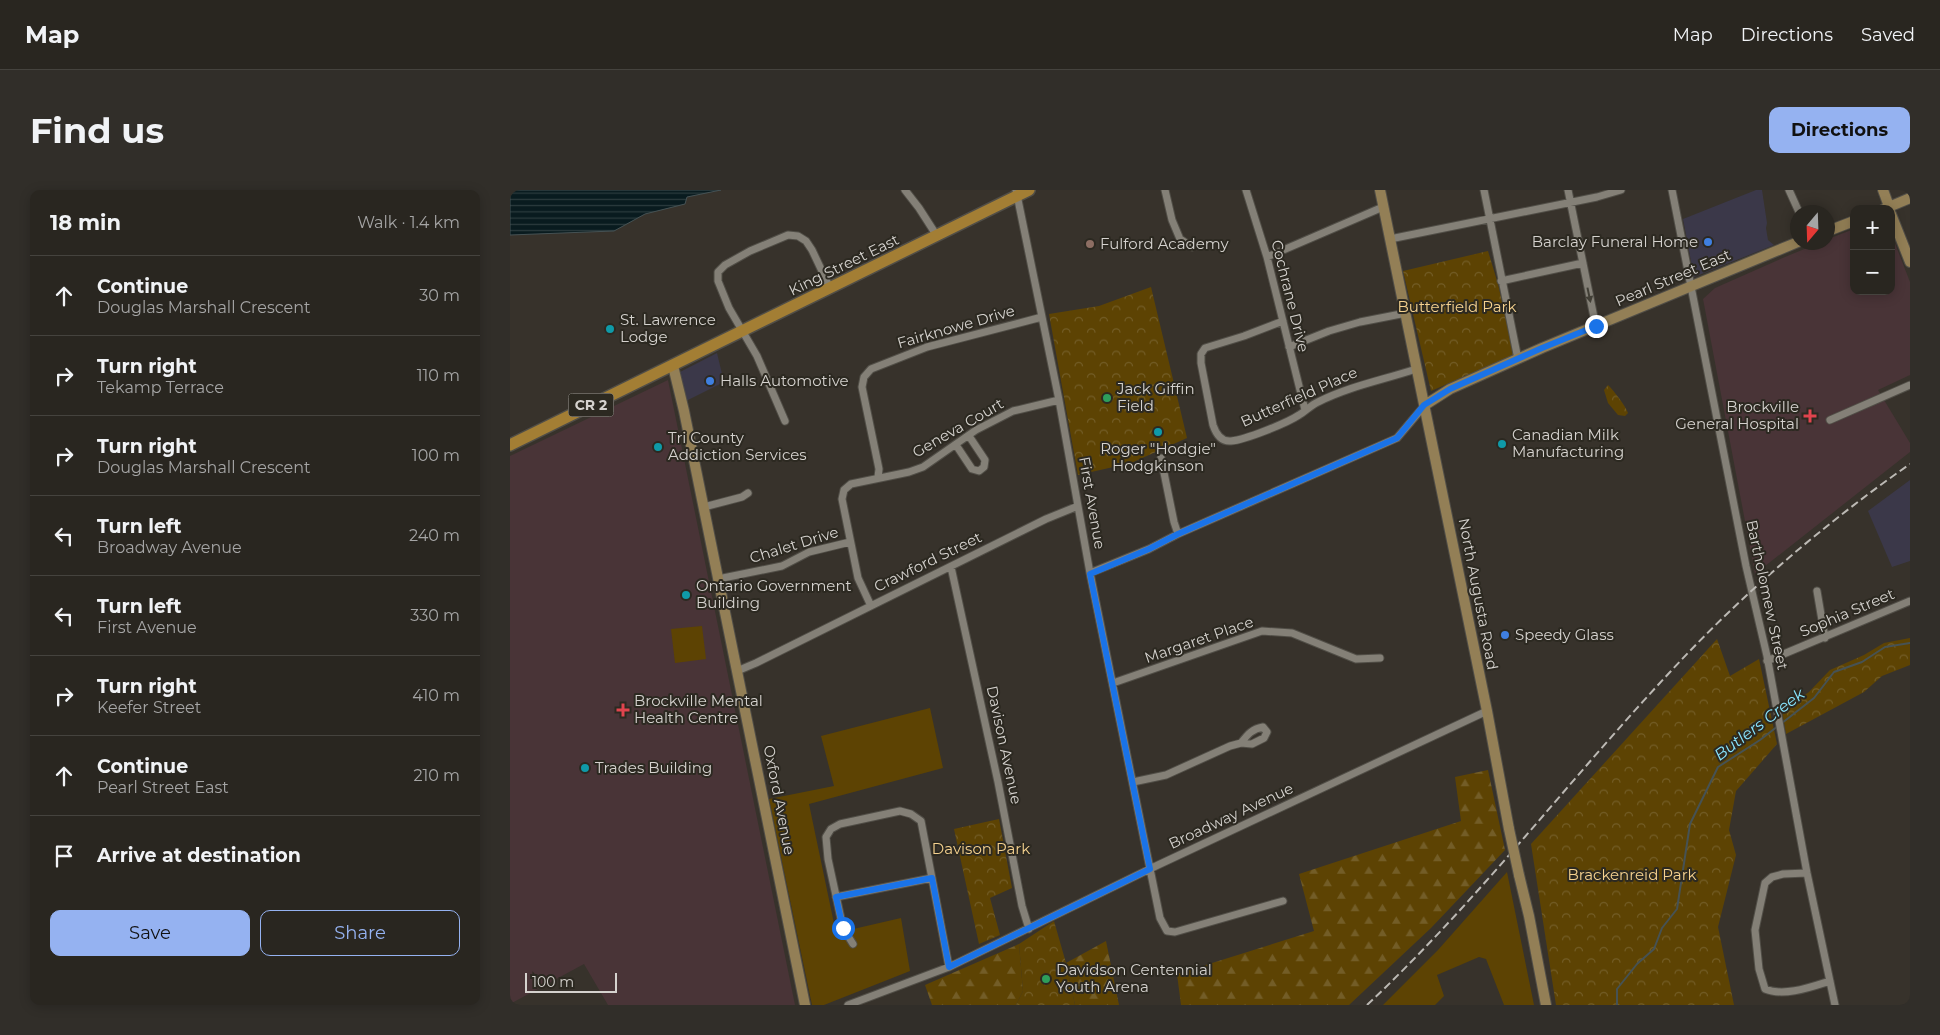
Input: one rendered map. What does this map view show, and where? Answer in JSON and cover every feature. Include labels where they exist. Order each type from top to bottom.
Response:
[{"type":"main road","name":"King Street East","points":[[673,366],[937,236],[1016,193],[1029,190]]},
{"type":"main road","name":"CR 2","points":[[510,445],[673,366]]},
{"type":"street","points":[[905,190],[937,236]]},
{"type":"street","points":[[1166,190],[1172,220],[1180,239],[1192,247]]},
{"type":"street","name":"Cochrane Drive","points":[[1246,190],[1267,257],[1305,410]]},
{"type":"street","name":"North Augusta Road","points":[[1380,190],[1546,1005]]},
{"type":"street","points":[[1484,190],[1518,359]]},
{"type":"street","points":[[1568,190],[1596,326]]},
{"type":"street","points":[[1390,239],[1570,203],[1621,190]]},
{"type":"street","name":"Bartholomew Street","points":[[1672,190],[1779,719],[1806,873],[1835,1005]]},
{"type":"street","points":[[1789,190],[1796,205]]},
{"type":"street","points":[[1883,190],[1888,205]]},
{"type":"street","name":"First Avenue","points":[[1016,193],[1059,400],[1090,574],[1160,918],[1167,931],[1175,932],[1283,900]]},
{"type":"street","points":[[1895,207],[1910,198]]},
{"type":"street","points":[[1267,257],[1383,207]]},
{"type":"street","points":[[1835,228],[1850,223]]},
{"type":"street","points":[[1895,225],[1910,262]]},
{"type":"street","points":[[785,421],[757,356],[742,332],[718,281],[718,272],[725,265],[750,251],[788,235],[798,236],[806,241],[812,250],[830,288]]},
{"type":"street","name":"Pearl Street East","points":[[1424,405],[1450,389],[1518,359],[1790,245]]},
{"type":"street","points":[[1501,281],[1583,263]]},
{"type":"street","points":[[1289,347],[1329,331],[1360,322],[1406,313]]},
{"type":"street","name":"Fairknowe Drive","points":[[878,477],[879,469],[862,387],[864,377],[871,369],[927,347],[1042,317]]},
{"type":"street","name":"Butterfield Place","points":[[1283,321],[1205,348],[1201,354],[1213,425],[1216,434],[1223,439],[1231,441],[1254,434],[1299,415],[1318,402],[1358,385],[1416,369]]},
{"type":"street","name":"Oxford Avenue","points":[[673,366],[704,507],[805,1005]]},
{"type":"street","points":[[1830,420],[1910,385]]},
{"type":"street","name":"Geneva Court","points":[[871,606],[858,578],[842,499],[844,490],[852,484],[909,472],[923,467],[976,430],[1012,412],[1059,400]]},
{"type":"street","points":[[1090,574],[1397,438],[1424,405]]},
{"type":"street","points":[[956,445],[972,469],[979,471],[984,467],[984,460],[970,436]]},
{"type":"street","points":[[1161,458],[1178,534]]},
{"type":"street","points":[[704,507],[742,497],[748,493]]},
{"type":"street","name":"Crawford Street","points":[[737,671],[756,664],[1046,519],[1078,506]]},
{"type":"street","name":"Chalet Drive","points":[[718,579],[782,566],[809,552],[850,542]]},
{"type":"street","name":"Davison Avenue","points":[[951,567],[998,782],[1022,906],[1029,929]]},
{"type":"street","points":[[1817,591],[1825,638]]},
{"type":"street","name":"Sophia Street","points":[[1767,661],[1910,601]]},
{"type":"street","name":"Margaret Place","points":[[1113,683],[1262,631],[1292,633],[1356,659],[1380,658]]},
{"type":"street","name":"Broadway Avenue","points":[[848,1005],[949,967],[1150,869],[1487,711]]},
{"type":"street","points":[[1133,782],[1166,775],[1230,746],[1241,743]]},
{"type":"street","points":[[853,944],[843,928],[826,837],[831,829],[840,824],[900,811],[911,814],[921,821],[949,967]]},
{"type":"street","points":[[1806,873],[1783,874],[1772,877],[1765,883],[1755,930],[1759,969],[1765,989],[1772,992],[1783,992],[1830,981]]},
{"type":"street","points":[[836,897],[932,878]]},
{"type":"shaded area","points":[[510,190],[721,190],[687,197],[685,204],[645,214],[614,231],[510,235]]},
{"type":"shaded area","points":[[1756,190],[1762,190],[1768,240],[1774,245],[1694,277],[1683,219]]},
{"type":"shaded area","name":"Brockville General Hospital","points":[[1850,231],[1850,295],[1895,295],[1895,243],[1910,282],[1910,375],[1878,390],[1910,443],[1910,452],[1755,574],[1703,299],[1715,288],[1802,250],[1835,250],[1835,236]]},
{"type":"shaded area","points":[[717,353],[724,382],[686,401],[680,372]]},
{"type":"shaded area","name":"Brockville Mental Health Centre","points":[[668,380],[795,1005],[608,1005],[584,964],[510,1004],[510,456]]},
{"type":"shaded area","points":[[1910,480],[1910,561],[1892,567],[1868,511]]},
{"type":"green space","name":"Butterfield Park","points":[[1488,251],[1498,284],[1514,355],[1431,391],[1403,271]]},
{"type":"green space","points":[[1151,287],[1187,438],[1131,463],[1078,475],[1049,314],[1099,306]]},
{"type":"green space","points":[[1608,385],[1627,410],[1628,413],[1625,416],[1618,415],[1608,403],[1604,390]]},
{"type":"green space","points":[[702,626],[706,659],[675,663],[671,629]]},
{"type":"green space","points":[[1910,638],[1910,665],[1882,676],[1864,692],[1786,734],[1782,711],[1809,692],[1830,670],[1864,655],[1884,643]]},
{"type":"green space","name":"Brackenreid Park","points":[[1717,639],[1730,676],[1759,659],[1777,744],[1736,791],[1729,830],[1736,855],[1718,927],[1734,1005],[1556,1005],[1531,844]]},
{"type":"green space","points":[[930,708],[943,768],[809,804],[836,933],[901,918],[910,971],[824,1005],[812,1005],[769,799],[834,786],[821,736]]},
{"type":"green space","points":[[1488,770],[1505,850],[1431,928],[1349,1005],[1181,1005],[1177,974],[1314,931],[1299,874],[1461,821],[1455,777]]},
{"type":"green space","name":"Davison Park","points":[[999,819],[1012,888],[990,898],[1000,935],[979,944],[954,829]]},
{"type":"green space","points":[[1507,872],[1534,1005],[1504,1005],[1486,959],[1479,957],[1437,975],[1444,996],[1435,1005],[1383,1005],[1438,950]]},
{"type":"green space","points":[[1054,921],[1075,1005],[1016,1005],[1023,991],[1019,944]]},
{"type":"green space","points":[[1106,941],[1119,1005],[1075,1005],[1066,963]]},
{"type":"green space","points":[[1019,944],[1023,991],[1016,1005],[932,1005],[925,985]]},
{"type":"waterway","name":"Butlers Creek","points":[[1782,723],[1814,698],[1834,672],[1862,662],[1885,647],[1910,643]]},
{"type":"waterway","name":"Butlers Creek","points":[[1617,1005],[1617,989],[1637,964],[1654,949],[1662,928],[1677,909],[1690,824],[1718,767],[1778,726]]},
{"type":"railway","points":[[1367,1005],[1446,925],[1698,642],[1785,561],[1846,511],[1910,464]]},
{"type":"place","name":"Barclay Funeral Home","points":[[1708,242]]},
{"type":"place","name":"Fulford Academy","points":[[1090,244]]},
{"type":"place","name":"St. Lawrence Lodge","points":[[610,329]]},
{"type":"place","name":"Halls Automotive","points":[[710,381]]},
{"type":"place","name":"Jack Giffin Field","points":[[1107,398]]},
{"type":"place","name":"Brockville General Hospital","points":[[1810,416]]},
{"type":"place","name":"Roger \"Hodgie\" Hodgkinson","points":[[1158,432]]},
{"type":"place","name":"Canadian Milk Manufacturing","points":[[1502,444]]},
{"type":"place","name":"Tri County Addiction Services","points":[[658,447]]},
{"type":"place","name":"Ontario Government Building","points":[[686,595]]},
{"type":"place","name":"Speedy Glass","points":[[1505,635]]},
{"type":"place","name":"Brockville Mental Health Centre","points":[[623,710]]},
{"type":"place","name":"Trades Building","points":[[585,768]]},
{"type":"place","name":"Davidson Centennial Youth Arena","points":[[1046,979]]},
{"type":"route","points":[[843,928],[836,897],[932,878],[949,967],[1150,869],[1090,574],[1397,438],[1424,405],[1450,389],[1596,326]]}]
